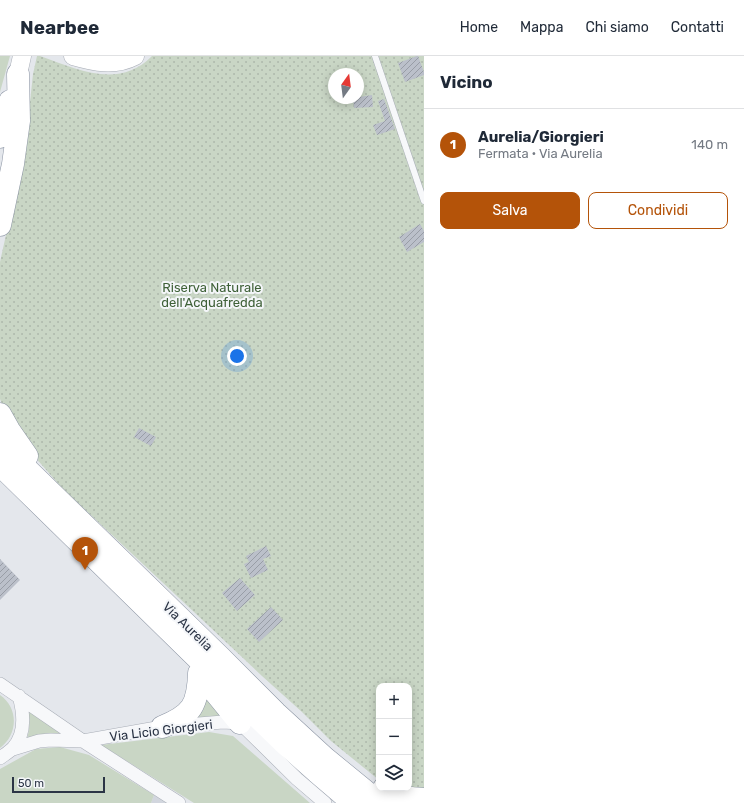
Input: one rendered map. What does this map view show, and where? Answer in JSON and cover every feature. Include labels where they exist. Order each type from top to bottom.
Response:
[{"type":"highway","points":[[0,136],[20,65]]},
{"type":"highway","points":[[0,225],[14,164],[19,121],[20,65]]},
{"type":"highway","points":[[0,131],[0,136]]},
{"type":"highway","points":[[0,414],[4,423],[34,466],[111,551]]},
{"type":"highway","name":"Via Aurelia","points":[[0,443],[220,657],[276,714],[346,776],[380,803]]},
{"type":"highway","name":"Via Aurelia","points":[[0,465],[283,742],[353,803]]},
{"type":"highway","points":[[51,514],[96,569],[199,673],[240,723]]},
{"type":"highway","points":[[220,657],[271,693],[344,759],[376,783]]},
{"type":"highway","points":[[162,727],[183,716],[192,707],[197,695],[199,673]]},
{"type":"highway","points":[[390,791],[409,798],[424,799]]},
{"type":"street","points":[[73,56],[92,62],[114,63],[128,60],[135,56]]},
{"type":"street","name":"Via Licio Giorgieri","points":[[0,684],[83,741],[179,803]]},
{"type":"street","name":"Via Licio Giorgieri","points":[[0,758],[12,748],[18,741],[20,735],[23,721],[23,710],[19,696]]},
{"type":"street","name":"Via Licio Giorgieri","points":[[12,748],[51,740],[83,741],[162,727],[223,722],[240,723]]},
{"type":"street","points":[[240,723],[297,779],[325,803]]},
{"type":"lane","points":[[375,56],[424,201]]},
{"type":"shaded area","points":[[154,795],[167,803],[151,803]]},
{"type":"green space","points":[[0,56],[10,56],[0,92]]},
{"type":"green space","name":"Riserva Naturale dell'Acquafredda","points":[[37,56],[83,71],[98,74],[112,74],[126,72],[139,66],[152,56],[424,56],[424,803],[412,791],[412,683],[376,683],[376,778],[331,741],[302,712],[62,488],[34,456],[5,412],[0,399],[0,262],[25,149],[33,74]]},
{"type":"green space","points":[[206,692],[230,717],[192,719]]},
{"type":"green space","points":[[0,695],[11,707],[14,722],[10,736],[6,743],[0,748]]},
{"type":"green space","points":[[28,710],[61,734],[42,734],[26,741],[29,726]]},
{"type":"green space","points":[[209,732],[233,736],[310,803],[194,803],[101,745]]},
{"type":"green space","points":[[60,747],[89,755],[154,795],[151,803],[0,803],[0,769],[36,749]]},
{"type":"building","points":[[417,56],[424,75],[405,82],[398,63]]},
{"type":"building","points":[[372,95],[373,107],[354,108],[354,104],[364,104],[364,96]]},
{"type":"building","points":[[384,99],[395,129],[377,135],[373,125],[385,121],[378,101]]},
{"type":"building","points":[[420,224],[424,231],[424,242],[407,252],[399,237]]},
{"type":"building","points":[[139,428],[156,437],[151,446],[134,437]]},
{"type":"building","points":[[266,546],[271,556],[263,559],[268,570],[251,578],[244,564],[249,562],[246,556]]},
{"type":"building","points":[[0,559],[20,580],[0,600]]},
{"type":"building","points":[[240,578],[255,595],[237,611],[222,593]]},
{"type":"building","points":[[271,607],[283,620],[259,642],[247,629]]},
{"type":"place","name":"Aurelia/Giorgieri","points":[[85,570]]}]
